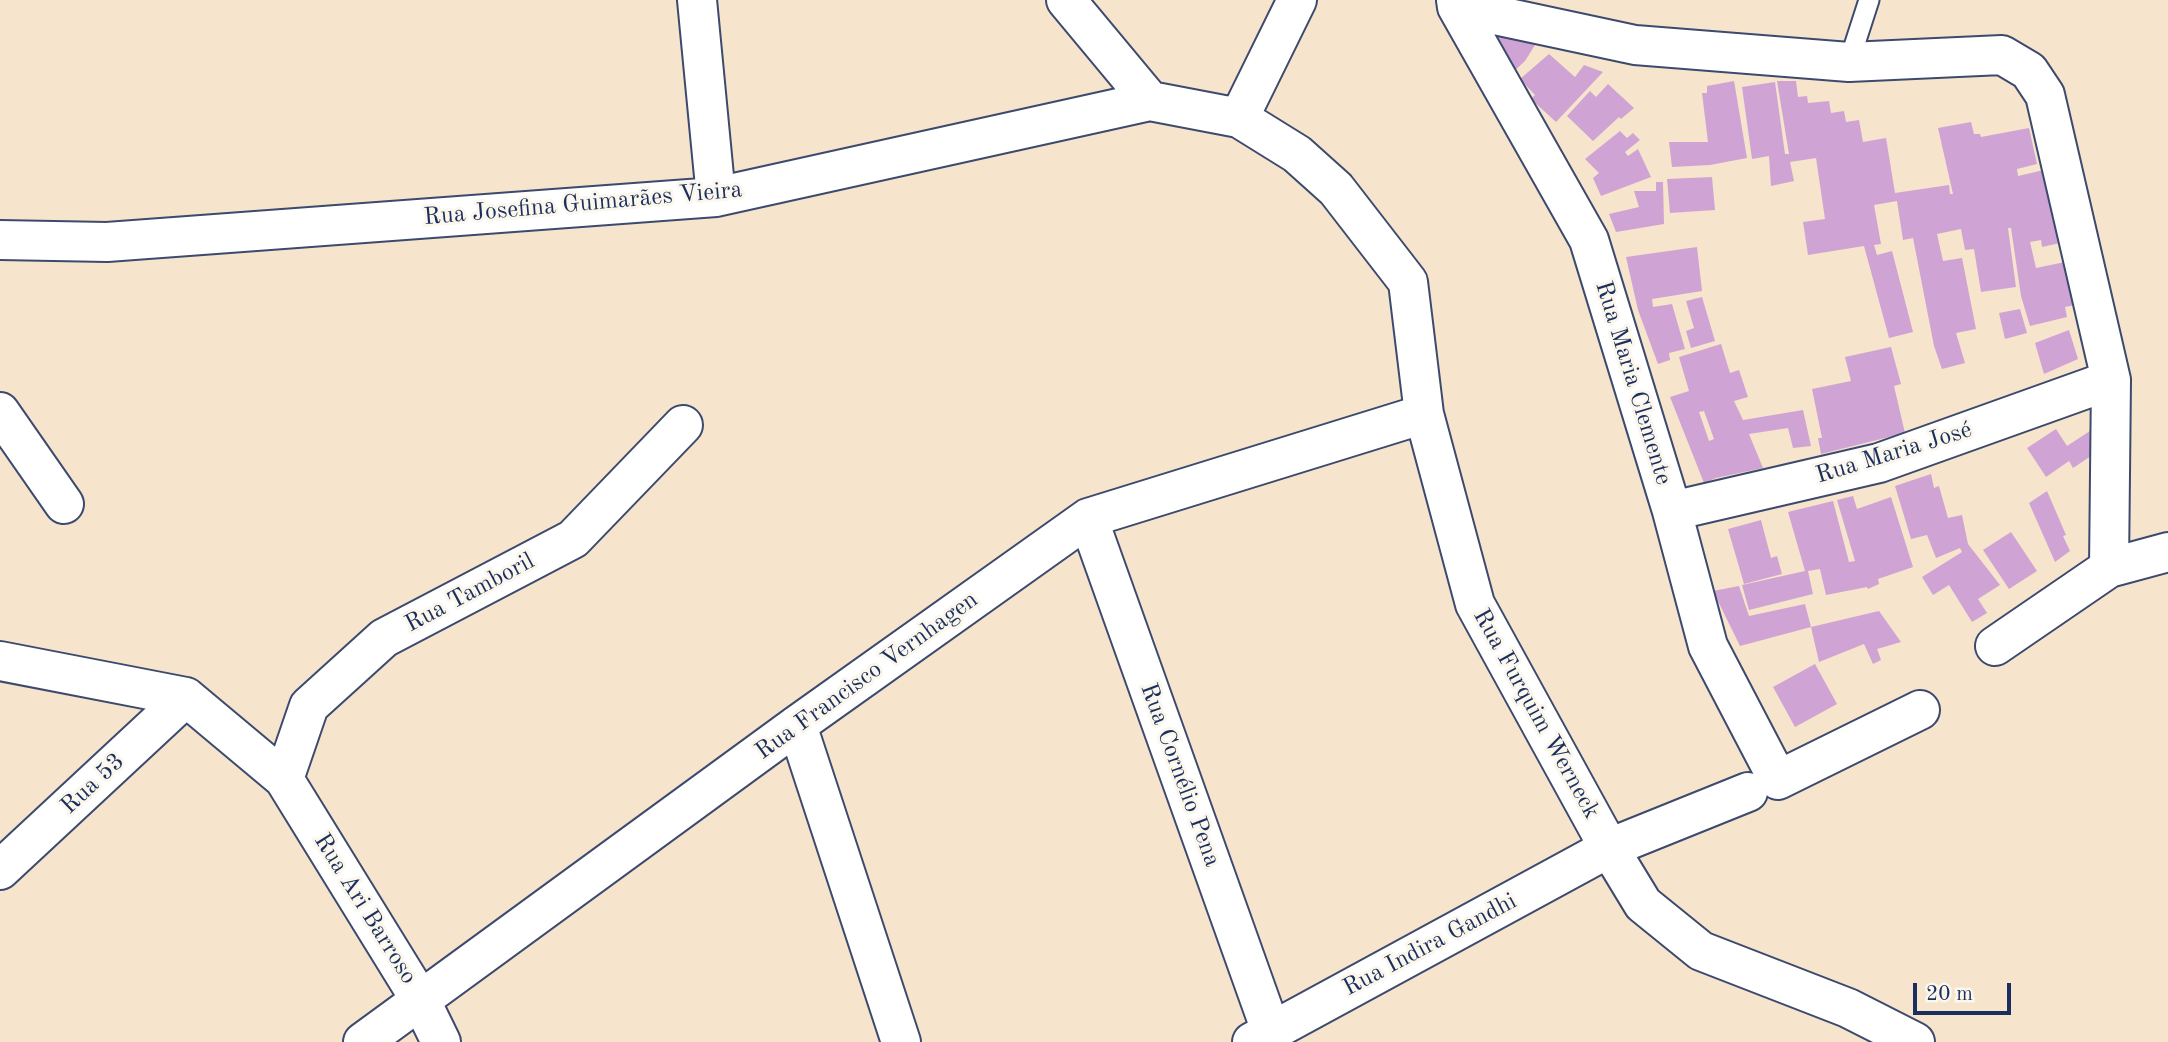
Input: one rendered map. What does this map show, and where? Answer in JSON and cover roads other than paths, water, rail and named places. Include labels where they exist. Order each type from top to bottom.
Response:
[{"type":"street","points":[[697,0],[716,197]]},
{"type":"street","points":[[1066,0],[1150,101]]},
{"type":"street","points":[[1239,118],[1297,0]]},
{"type":"street","points":[[1457,3],[1635,45],[1849,62],[2002,55],[2028,71],[2045,95],[2111,380],[2109,568]]},
{"type":"street","name":"Rua Maria Clemente","points":[[1457,3],[1589,240],[1672,511],[1708,646],[1763,786]]},
{"type":"street","name":"Rua Josefina Guimarães Vieira","points":[[0,240],[107,242],[716,197],[1150,101],[1239,118]]},
{"type":"street","name":"Rua Furquim Werneck","points":[[1239,118],[1297,154],[1336,189],[1408,282],[1424,414],[1475,604],[1609,848],[1643,904],[1701,951],[1848,1008],[1914,1042]]},
{"type":"street","name":"Rua Maria José","points":[[1672,511],[1879,463],[2111,380]]},
{"type":"street","points":[[0,412],[64,504]]},
{"type":"street","name":"Rua Francisco Vernhagen","points":[[363,1042],[797,725],[1088,519],[1424,414]]},
{"type":"street","name":"Rua Tamboril","points":[[284,779],[309,706],[384,638],[573,539],[683,425]]},
{"type":"street","name":"Rua Cornélio Pena","points":[[1088,519],[1262,1036]]},
{"type":"street","points":[[1995,646],[2109,568],[2168,552]]},
{"type":"street","points":[[0,662],[186,698]]},
{"type":"street","name":"Rua Ari Barroso","points":[[186,698],[284,779],[421,1001],[441,1042]]},
{"type":"street","name":"Rua 53","points":[[0,870],[186,698]]},
{"type":"street","name":"Rua Indira Gandhi","points":[[1262,1036],[1609,848],[1763,786],[1920,709]]},
{"type":"street","points":[[797,725],[901,1042]]},
{"type":"lane","points":[[1849,62],[1869,0]]}]
